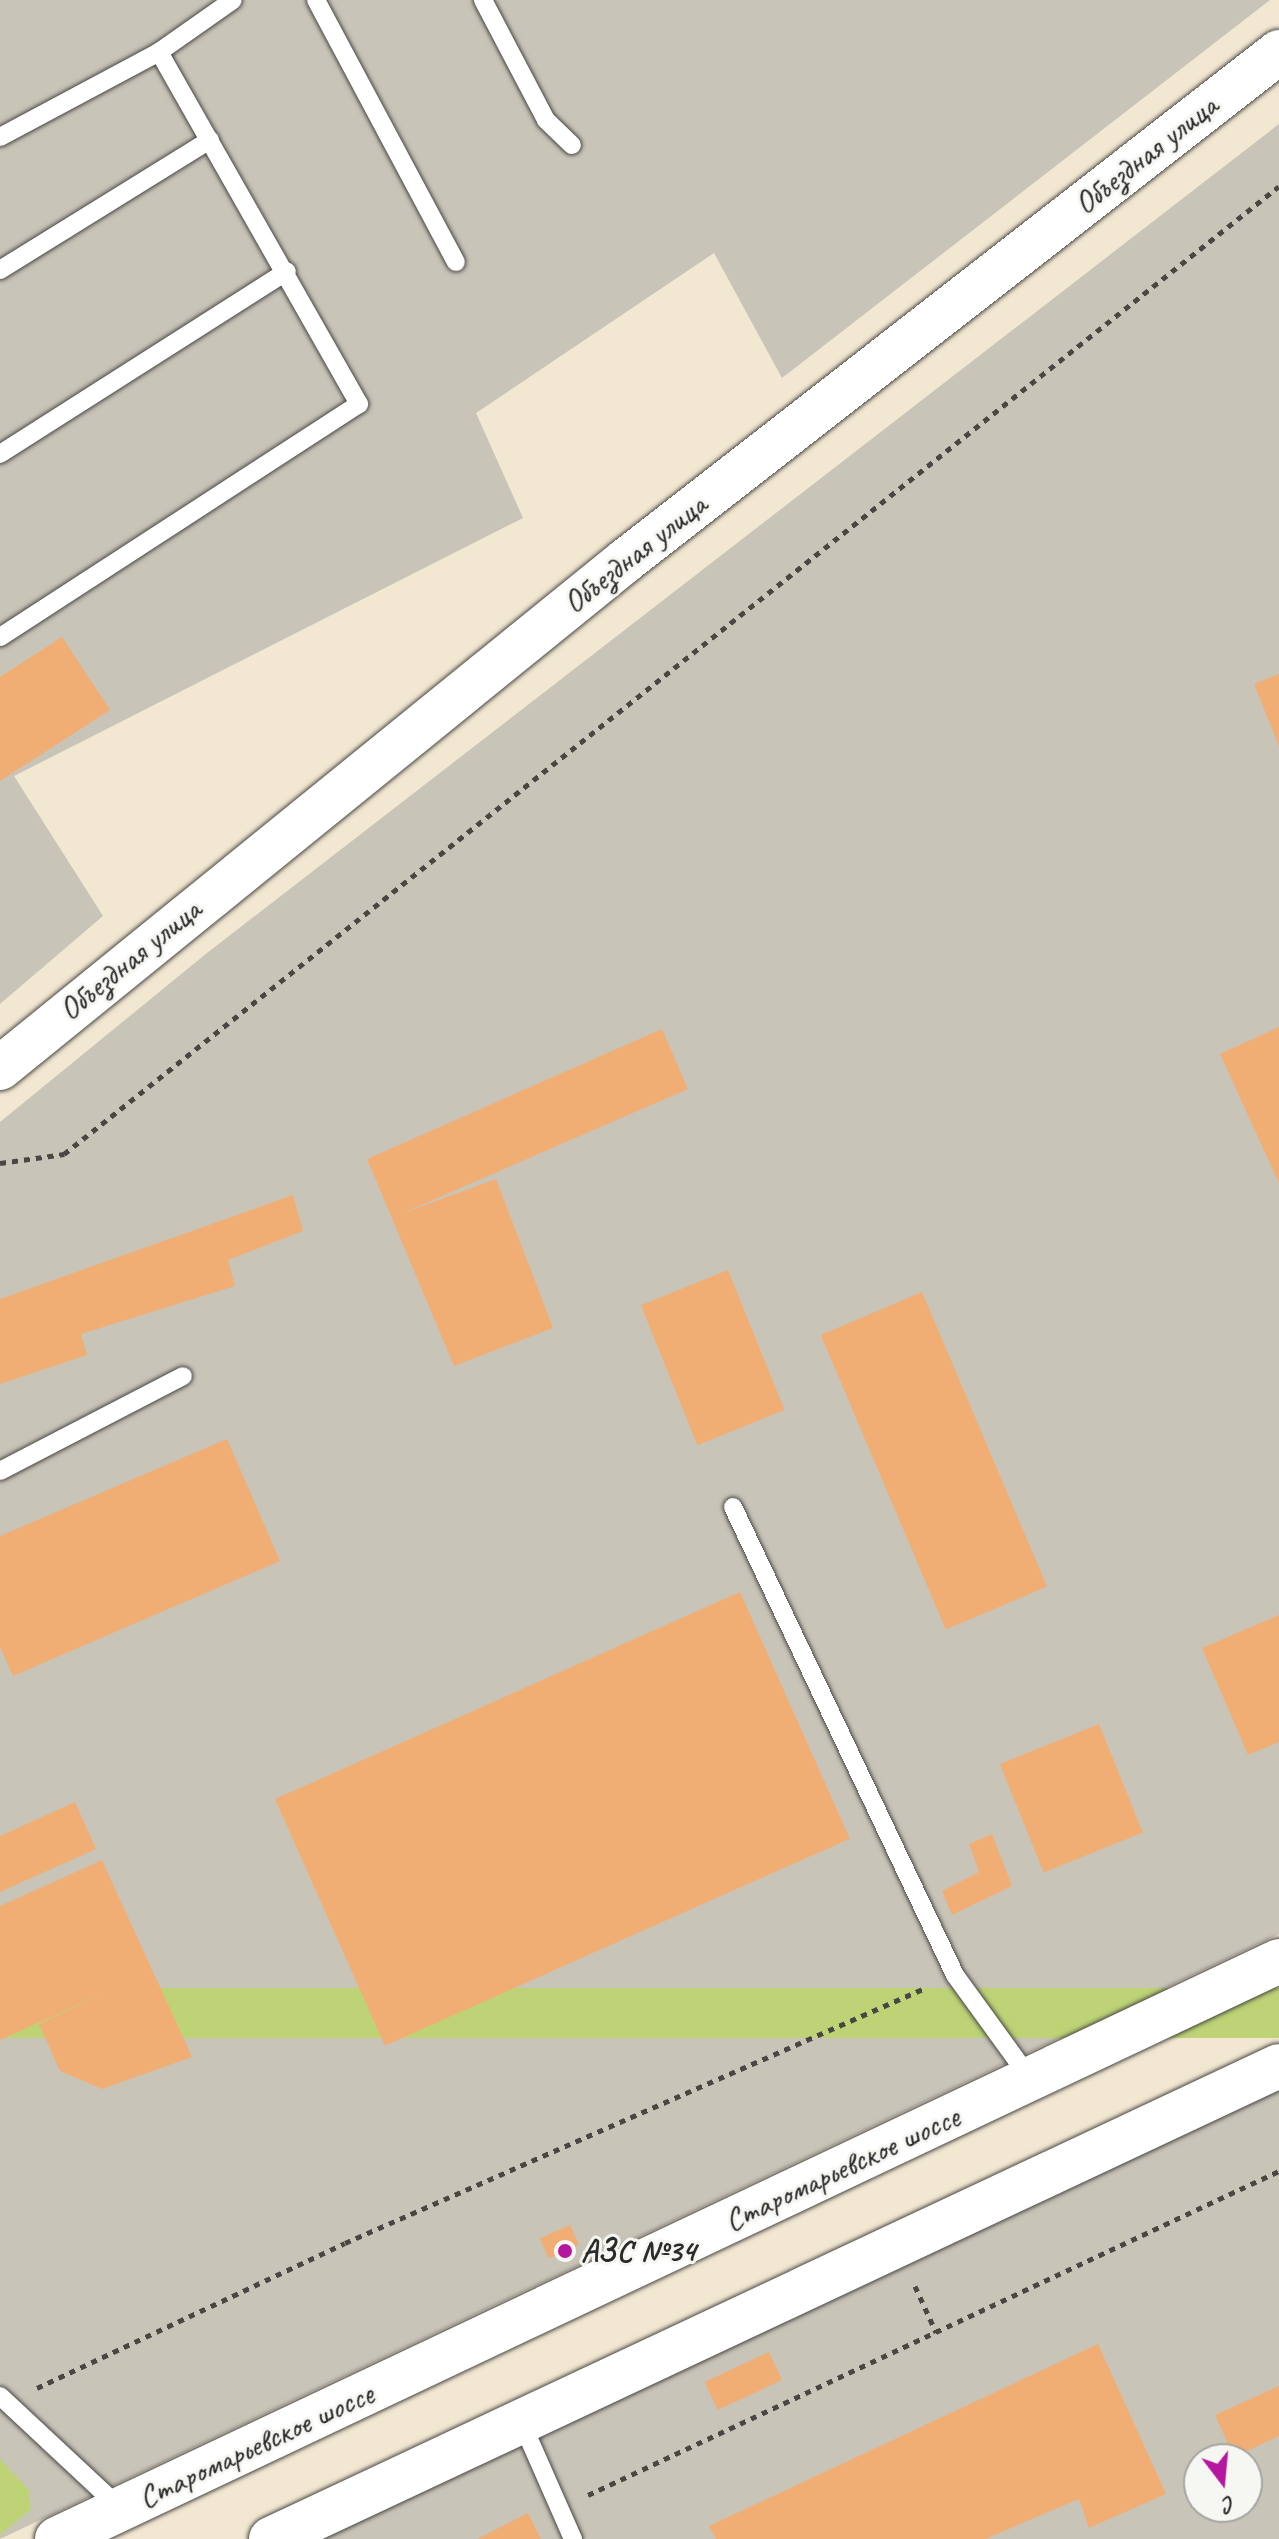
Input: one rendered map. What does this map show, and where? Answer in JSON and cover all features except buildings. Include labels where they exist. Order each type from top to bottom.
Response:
[{"type":"main road","name":"Объездная улица","points":[[0,1068],[625,561],[1279,52]]},
{"type":"main road","name":"Старомарьевское шоссе","points":[[57,2539],[1279,1961]]},
{"type":"main road","points":[[271,2539],[1279,2066]]},
{"type":"lane","points":[[0,137],[159,52],[233,0]]},
{"type":"lane","points":[[316,0],[456,262]]},
{"type":"lane","points":[[483,0],[546,120],[572,145]]},
{"type":"lane","points":[[0,637],[359,404],[287,271],[159,52]]},
{"type":"lane","points":[[0,270],[210,140]]},
{"type":"lane","points":[[0,454],[287,271]]},
{"type":"lane","points":[[0,1471],[183,1376]]},
{"type":"lane","points":[[733,1507],[955,1975],[1031,2080]]},
{"type":"lane","points":[[4,2399],[121,2509]]},
{"type":"lane","points":[[521,2421],[573,2539]]},
{"type":"path","points":[[0,1163],[64,1154],[1279,186]]},
{"type":"path","points":[[4,2399],[345,2243],[955,1975]]},
{"type":"path","points":[[560,2509],[1279,2171]]},
{"type":"shaded area","points":[[0,0],[1270,0],[782,378],[714,253],[476,413],[523,518],[14,776],[103,916],[0,1004]]},
{"type":"shaded area","points":[[1279,124],[1279,1934],[0,2539],[0,1122],[207,953]]},
{"type":"shaded area","points":[[1279,2090],[1279,2539],[318,2539]]},
{"type":"green space","points":[[0,1988],[1279,1988],[1279,2038],[0,2038]]},
{"type":"green space","points":[[0,2459],[29,2490],[31,2509],[0,2535]]},
{"type":"place","name":"АЗС №34","points":[[565,2251]]}]
